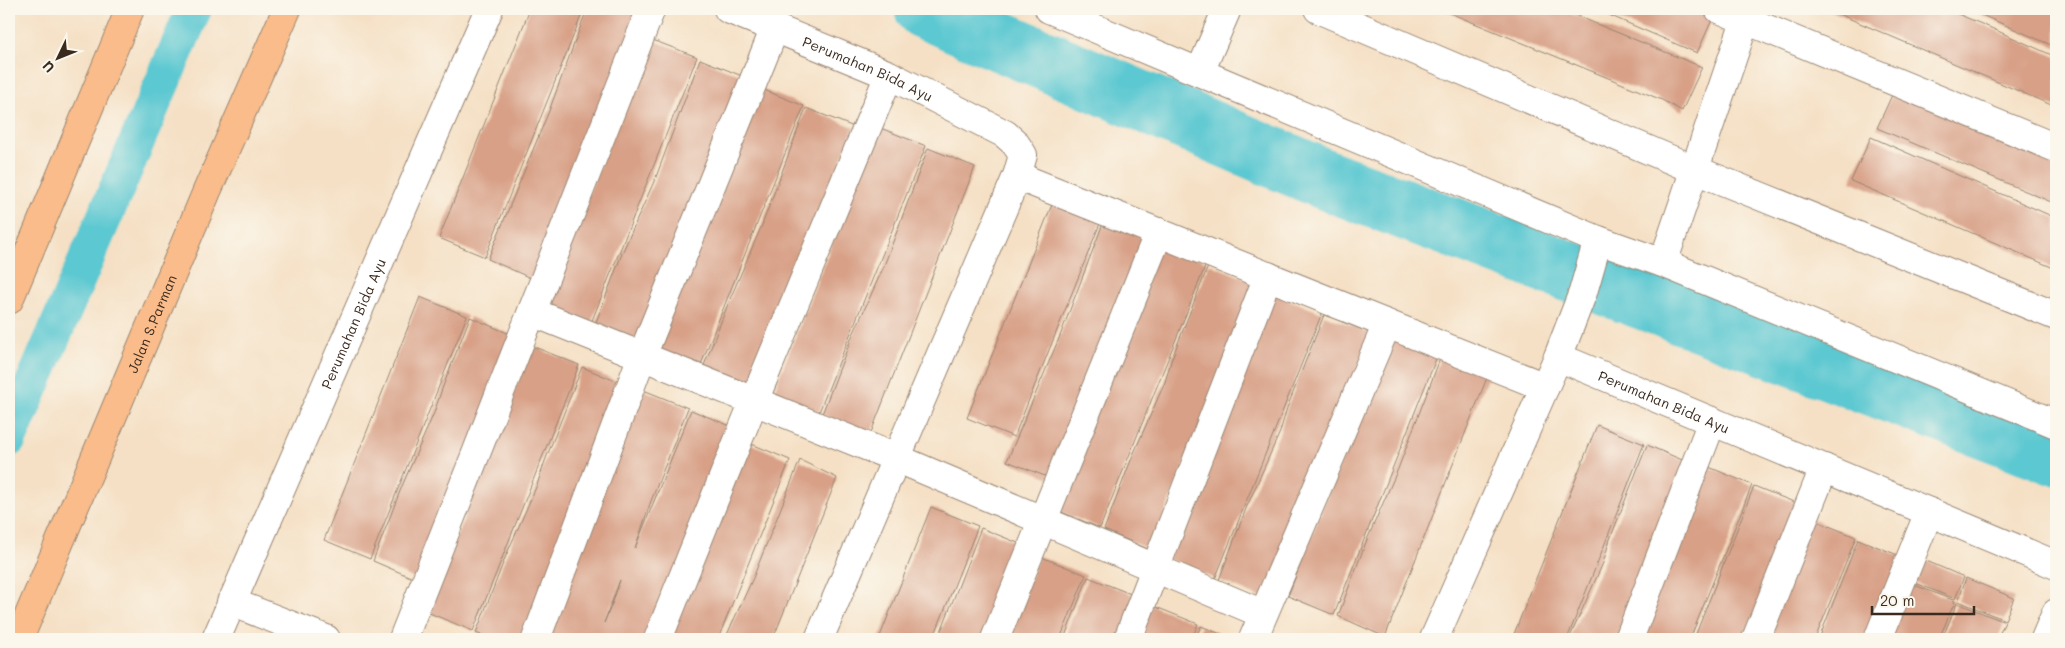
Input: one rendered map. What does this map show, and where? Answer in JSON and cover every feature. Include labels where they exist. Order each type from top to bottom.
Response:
[{"type":"main road","points":[[9,300],[130,9]]},
{"type":"main road","name":"Jalan S.Parman","points":[[20,639],[207,191],[287,9]]},
{"type":"street","name":"Perumahan Bida Ayu","points":[[216,639],[488,9]]},
{"type":"street","points":[[403,639],[651,9]]},
{"type":"street","name":"Perumahan Bida Ayu","points":[[728,9],[889,75],[1005,134],[1015,143],[1023,155],[1017,176]]},
{"type":"street","points":[[1050,9],[1598,240],[1663,262],[2056,424]]},
{"type":"street","points":[[1200,72],[1227,9]]},
{"type":"street","points":[[1318,9],[1693,169],[2056,316]]},
{"type":"street","points":[[1719,9],[1747,14],[2056,148]]},
{"type":"street","points":[[1663,262],[1747,14]]},
{"type":"street","points":[[536,639],[642,356],[774,28]]},
{"type":"street","points":[[658,639],[889,75]]},
{"type":"street","points":[[819,639],[1017,176],[1545,387]]},
{"type":"street","points":[[995,639],[1158,232]]},
{"type":"street","points":[[1434,639],[1558,357],[1583,292],[1598,240]]},
{"type":"street","points":[[1128,639],[1268,276]]},
{"type":"street","points":[[532,312],[896,458],[1263,614]]},
{"type":"street","points":[[1254,639],[1387,324]]},
{"type":"street","name":"Perumahan Bida Ayu","points":[[1558,357],[2056,565]]},
{"type":"street","points":[[1629,639],[1712,421]]},
{"type":"street","points":[[1756,639],[1824,468]]},
{"type":"street","points":[[1878,639],[1929,512]]},
{"type":"street","points":[[231,602],[326,639]]},
{"type":"street","points":[[2045,639],[2056,613]]},
{"type":"building","points":[[530,9],[584,9],[485,257],[439,238]]},
{"type":"building","points":[[587,9],[633,9],[641,12],[535,280],[488,259],[549,111]]},
{"type":"building","points":[[1440,9],[1560,9],[1702,67],[1682,111],[1662,100]]},
{"type":"building","points":[[1595,9],[1717,9],[1697,53]]},
{"type":"building","points":[[1827,9],[1946,9],[1991,28],[2056,57],[2056,107]]},
{"type":"building","points":[[1967,9],[2056,9],[2056,47],[1984,16]]},
{"type":"building","points":[[650,39],[697,57],[591,323],[545,304]]},
{"type":"building","points":[[700,59],[747,78],[642,345],[595,325],[623,251],[656,177]]},
{"type":"building","points":[[1897,84],[2056,154],[2056,204],[1877,128]]},
{"type":"building","points":[[757,87],[804,106],[698,372],[652,353]]},
{"type":"building","points":[[806,108],[854,127],[748,394],[701,373],[762,225]]},
{"type":"building","points":[[878,127],[926,146],[819,412],[773,393]]},
{"type":"building","points":[[1871,137],[2056,218],[2056,269],[1851,181]]},
{"type":"building","points":[[928,148],[975,167],[870,435],[822,414],[851,339],[884,266]]},
{"type":"building","points":[[1055,197],[1103,216],[1014,437],[967,418]]},
{"type":"building","points":[[1105,218],[1152,237],[1055,480],[1007,461],[1060,336]]},
{"type":"building","points":[[1159,243],[1207,262],[1100,528],[1054,509]]},
{"type":"building","points":[[1209,264],[1257,283],[1150,550],[1104,530],[1133,455],[1165,382],[1172,358]]},
{"type":"building","points":[[1274,294],[1322,313],[1215,579],[1169,559]]},
{"type":"building","points":[[420,297],[467,316],[370,559],[324,540]]},
{"type":"building","points":[[1324,315],[1371,333],[1266,600],[1219,580],[1247,506],[1280,432],[1287,408]]},
{"type":"building","points":[[470,317],[517,337],[420,581],[373,561],[402,486],[434,413]]},
{"type":"building","points":[[1393,330],[1440,349],[1334,615],[1288,596]]},
{"type":"building","points":[[532,346],[579,365],[473,631],[427,612]]},
{"type":"building","points":[[1443,351],[1490,370],[1385,637],[1338,616],[1366,542],[1398,469]]},
{"type":"building","points":[[582,367],[628,386],[528,639],[491,639],[476,633],[505,558],[537,485]]},
{"type":"building","points":[[641,389],[688,408],[651,501],[635,548],[691,410],[738,429],[654,639],[541,639]],"holes":[[[620,580],[614,599],[604,623]]]},
{"type":"building","points":[[1597,425],[1644,444],[1589,584],[1567,639],[1512,639]]},
{"type":"building","points":[[742,440],[790,460],[718,639],[684,639],[666,632]]},
{"type":"building","points":[[1647,445],[1694,465],[1625,639],[1569,639],[1603,563],[1610,539]]},
{"type":"building","points":[[800,460],[837,478],[773,639],[725,639],[753,578]]},
{"type":"building","points":[[1704,465],[1752,485],[1690,639],[1635,639]]},
{"type":"building","points":[[1754,486],[1801,505],[1748,639],[1694,639]]},
{"type":"building","points":[[931,507],[978,526],[933,639],[879,639]]},
{"type":"building","points":[[1809,518],[1856,537],[1847,560],[1815,639],[1761,639]]},
{"type":"building","points":[[981,528],[1028,547],[990,639],[938,639]]},
{"type":"building","points":[[1858,539],[1905,558],[1872,639],[1819,639]]},
{"type":"building","points":[[1039,556],[1086,575],[1060,639],[1006,639]]},
{"type":"building","points":[[1917,557],[1964,577],[1955,599],[1908,580]]},
{"type":"building","points":[[1088,577],[1136,596],[1118,639],[1064,639]]},
{"type":"building","points":[[1966,578],[2014,598],[2005,620],[1958,601]]},
{"type":"building","points":[[1907,582],[1955,601],[1939,639],[1885,639]]},
{"type":"building","points":[[1957,603],[2005,622],[1997,639],[1942,639]]},
{"type":"building","points":[[1151,605],[1198,624],[1192,639],[1137,639]]},
{"type":"building","points":[[1201,626],[1233,639],[1195,639]]},
{"type":"waterway","points":[[9,439],[194,9]]},
{"type":"waterway","points":[[925,9],[1324,179],[2056,455]]}]
